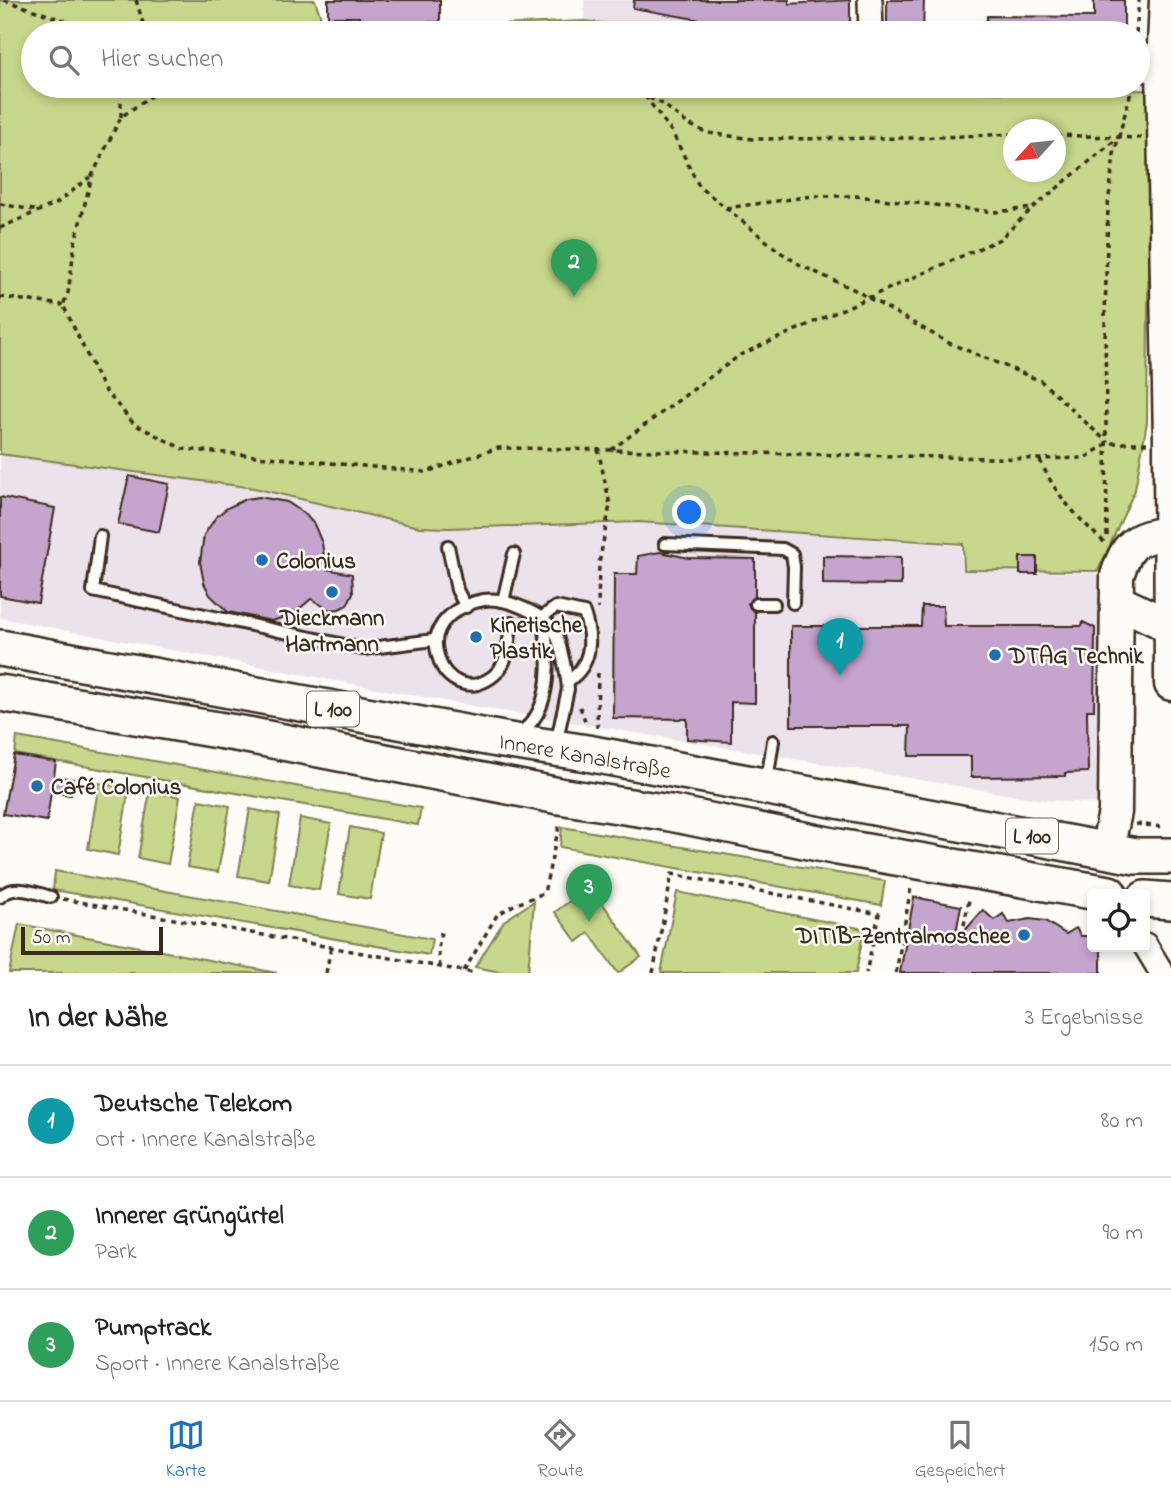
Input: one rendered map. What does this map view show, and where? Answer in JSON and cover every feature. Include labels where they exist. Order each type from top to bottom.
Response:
[{"type":"main road","name":"Innere Kanalstraße","points":[[0,648],[1136,856],[1171,856]]},
{"type":"main road","name":"Innere Kanalstraße","points":[[0,693],[247,735],[479,781],[670,813],[1087,892]]},
{"type":"main road","points":[[479,781],[524,773],[541,767],[555,748]]},
{"type":"main road","points":[[1150,899],[1171,901]]},
{"type":"street","points":[[870,0],[871,21]]},
{"type":"street","points":[[1166,0],[1150,69],[1170,442],[1171,684]]},
{"type":"street","points":[[1107,850],[1115,812],[1117,576],[1124,552],[1137,542],[1154,535],[1169,514]]},
{"type":"street","points":[[1118,601],[1170,629]]},
{"type":"street","points":[[1149,952],[1162,973]]},
{"type":"lane","points":[[100,536],[93,591],[363,649],[434,640]]},
{"type":"lane","points":[[665,544],[783,549],[792,554],[793,603]]},
{"type":"lane","points":[[448,546],[457,590],[466,607]]},
{"type":"lane","points":[[503,601],[514,554]]},
{"type":"lane","points":[[511,623],[504,664],[496,675],[472,686],[456,682],[444,672],[434,640],[444,620],[466,607],[484,600],[503,601],[542,617],[555,632],[568,681],[555,748]]},
{"type":"lane","points":[[757,604],[774,604]]},
{"type":"lane","points":[[542,617],[555,607],[584,613],[588,627],[588,659],[578,674],[568,681]]},
{"type":"lane","points":[[503,740],[522,732],[544,703],[547,640],[542,617]]},
{"type":"lane","points":[[766,787],[773,741]]},
{"type":"lane","points":[[0,897],[8,889],[51,897]]},
{"type":"path","points":[[4,0],[66,21]]},
{"type":"path","points":[[136,0],[142,21]]},
{"type":"path","points":[[1137,21],[1139,0]]},
{"type":"path","points":[[121,98],[121,117],[92,176],[75,242],[68,293],[63,305],[103,388],[134,424],[183,449],[426,472],[498,448],[1039,459],[1085,458],[1108,443],[1170,442]]},
{"type":"path","points":[[121,117],[148,98]]},
{"type":"path","points":[[646,98],[672,132],[699,186],[780,252],[811,271],[870,298],[949,343],[1041,381],[1108,443]]},
{"type":"path","points":[[650,98],[663,104],[688,124],[708,132],[753,139],[1003,134]]},
{"type":"path","points":[[1108,443],[1105,314],[1108,206],[1114,154],[1130,98]]},
{"type":"path","points":[[1066,135],[1119,137]]},
{"type":"path","points":[[609,451],[740,355],[1000,239],[1032,208],[1119,137]]},
{"type":"path","points":[[0,228],[57,203],[92,176]]},
{"type":"path","points":[[726,208],[813,196],[856,196],[995,212],[1032,208]]},
{"type":"path","points":[[0,204],[41,212]]},
{"type":"path","points":[[0,297],[63,305]]},
{"type":"path","points":[[597,449],[610,505],[599,564],[598,616]]},
{"type":"path","points":[[1039,459],[1049,482],[1063,501],[1107,545]]},
{"type":"path","points":[[597,734],[598,668]]},
{"type":"path","points":[[464,971],[497,915],[544,893],[561,816]]},
{"type":"path","points":[[1147,825],[1171,828]]},
{"type":"path","points":[[895,973],[916,861]]},
{"type":"path","points":[[653,973],[672,874],[879,914],[866,973]]},
{"type":"path","points":[[51,897],[474,973]]},
{"type":"path","points":[[962,935],[969,900]]},
{"type":"path","points":[[440,967],[438,948],[441,932]]},
{"type":"path","points":[[326,973],[331,947]]},
{"type":"shaded area","points":[[584,0],[797,0],[798,21],[584,21]]},
{"type":"shaded area","points":[[0,454],[254,488],[419,527],[639,522],[961,546],[962,571],[1098,573],[1101,624],[1099,804],[1043,800],[455,703],[0,618]]},
{"type":"green space","points":[[0,0],[315,0],[322,21],[21,21],[21,98],[1150,98],[1147,422],[1135,490],[1098,571],[964,570],[963,544],[639,522],[419,527],[254,488],[0,454]]},
{"type":"green space","points":[[17,737],[421,808],[418,825],[15,754]]},
{"type":"green space","points":[[99,783],[129,788],[118,855],[88,849]]},
{"type":"green space","points":[[150,791],[180,797],[168,864],[138,858]]},
{"type":"green space","points":[[199,800],[230,806],[218,872],[187,867]]},
{"type":"green space","points":[[250,809],[280,815],[269,881],[238,876]]},
{"type":"green space","points":[[300,818],[331,824],[319,890],[289,885]]},
{"type":"green space","points":[[350,827],[381,833],[370,899],[339,894]]},
{"type":"green space","points":[[562,827],[885,881],[881,905],[560,847]]},
{"type":"green space","points":[[55,871],[432,939],[429,955],[53,890]]},
{"type":"green space","points":[[590,886],[641,957],[618,973],[589,933],[577,942],[555,912]]},
{"type":"green space","points":[[677,892],[864,929],[856,973],[661,973]]},
{"type":"green space","points":[[534,901],[528,973],[506,973],[475,967],[504,921]]},
{"type":"green space","points":[[19,924],[277,973],[9,973]]},
{"type":"building","points":[[328,0],[440,0],[440,21],[359,21],[359,17],[328,17]]},
{"type":"building","points":[[634,0],[789,0],[789,4],[850,0],[850,21],[706,21],[633,8]]},
{"type":"building","points":[[887,0],[924,0],[923,21],[887,21]]},
{"type":"building","points":[[1094,0],[1124,0],[1124,21],[987,21],[987,16],[1094,17]]},
{"type":"building","points":[[129,476],[169,484],[159,532],[118,524]]},
{"type":"building","points":[[0,497],[55,508],[38,603],[0,596]]},
{"type":"building","points":[[259,497],[287,502],[304,513],[314,524],[322,543],[326,569],[352,574],[353,593],[347,605],[330,610],[311,599],[292,615],[272,621],[228,612],[210,595],[204,583],[200,562],[204,535],[216,517],[227,508],[246,499]]},
{"type":"building","points":[[660,552],[689,558],[755,559],[755,596],[748,603],[755,612],[755,703],[731,702],[731,742],[687,739],[687,719],[613,718],[614,574],[637,574],[638,556]]},
{"type":"building","points":[[823,556],[901,557],[901,585],[823,584]]},
{"type":"building","points":[[1020,557],[1037,557],[1037,574],[1020,574]]},
{"type":"building","points":[[922,606],[943,606],[944,626],[1082,626],[1083,622],[1095,628],[1094,710],[1087,710],[1088,772],[1065,773],[1065,776],[971,777],[971,756],[909,756],[910,726],[791,726],[791,626],[921,626]]},
{"type":"building","points":[[14,755],[56,762],[54,776],[73,779],[71,795],[51,792],[47,821],[3,814]]},
{"type":"building","name":"DITIB-Zentralmoschee","points":[[914,897],[961,906],[954,943],[983,910],[994,920],[1003,914],[1009,923],[1030,919],[1045,921],[1066,934],[1076,928],[1081,936],[1087,936],[1087,952],[1101,952],[1101,973],[900,973]]},
{"type":"place","name":"Innerer Grüngürtel","points":[[574,297]]},
{"type":"place","name":"Colonius","points":[[262,560]]},
{"type":"place","name":"Dieckmann Hartmann","points":[[332,592]]},
{"type":"place","name":"Kinetische Plastik","points":[[476,637]]},
{"type":"place","name":"DTAG Technik","points":[[995,655]]},
{"type":"place","name":"Deutsche Telekom","points":[[840,676]]},
{"type":"place","name":"Café Colonius","points":[[37,786]]},
{"type":"place","name":"Pumptrack","points":[[589,922]]},
{"type":"place","name":"DITIB-Zentralmoschee","points":[[1024,935]]}]
